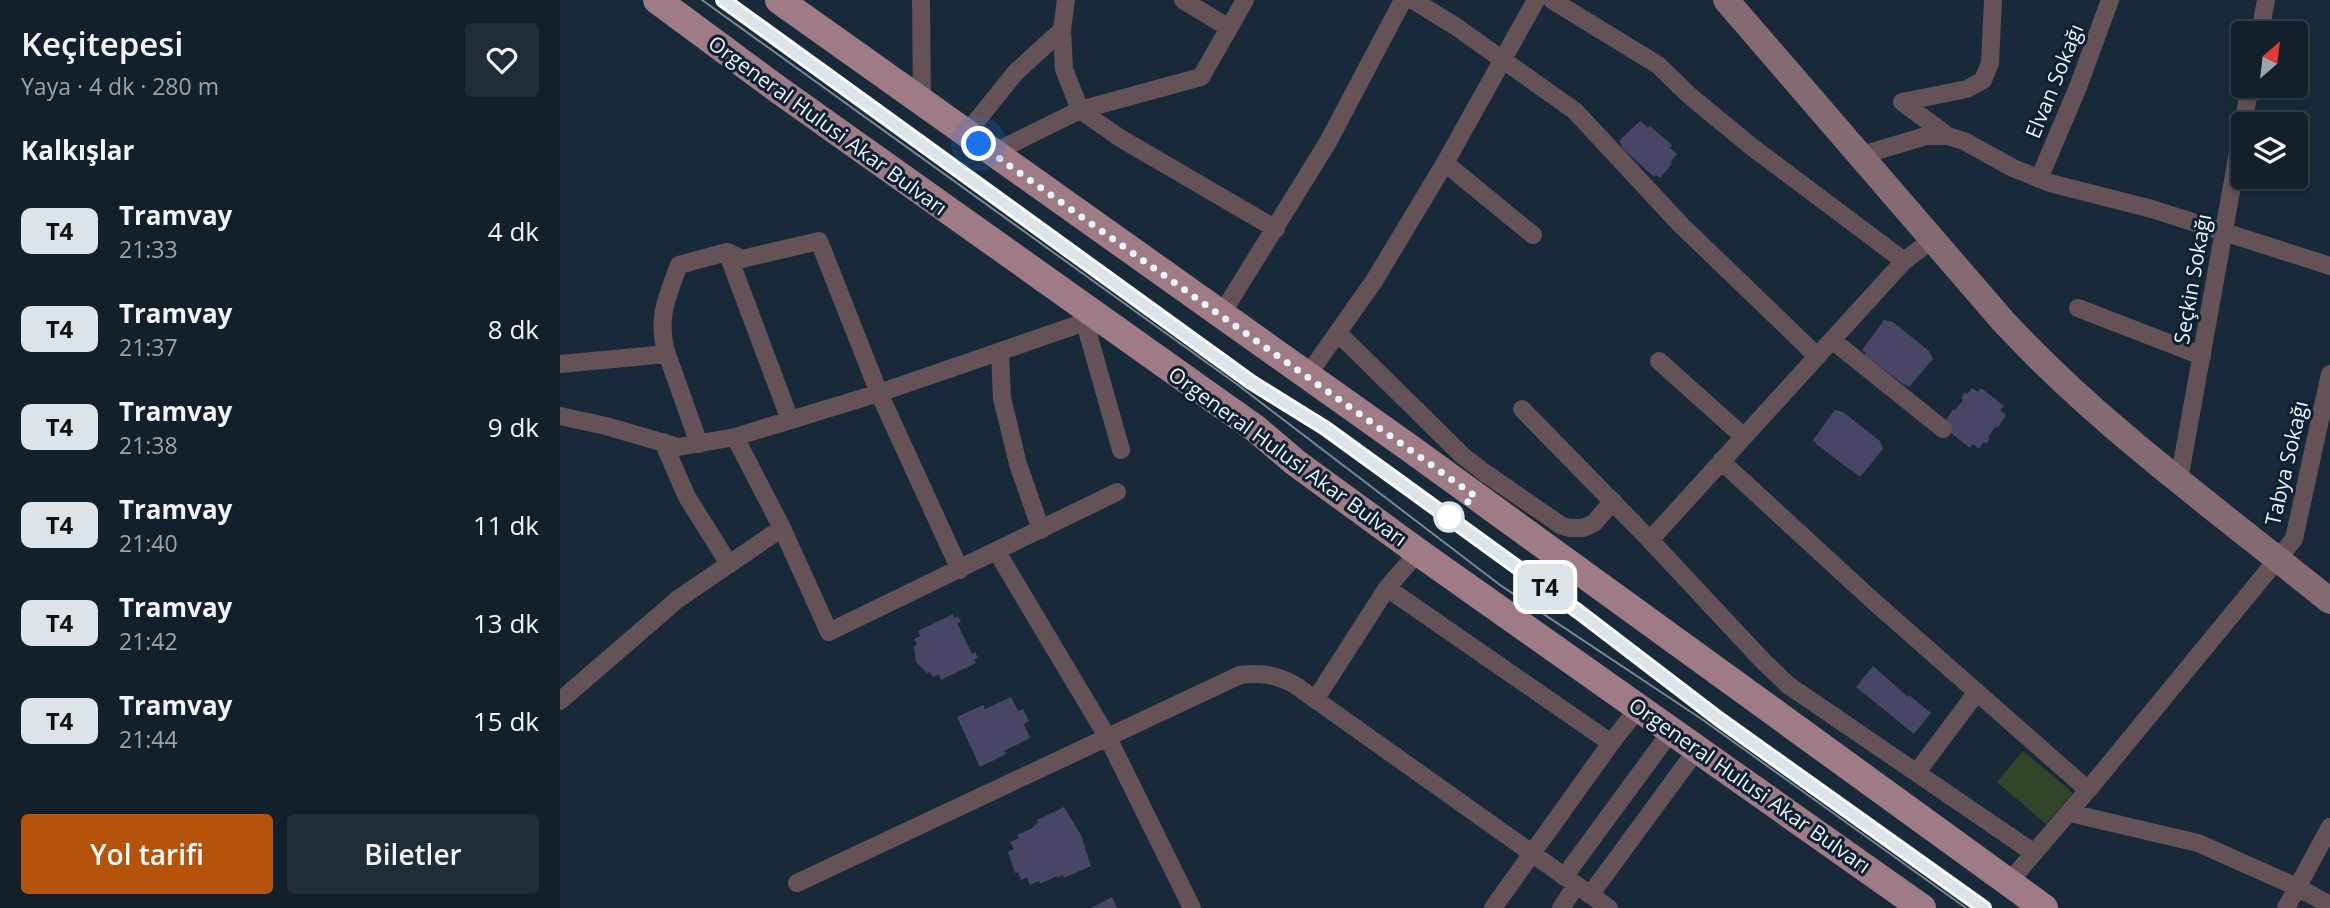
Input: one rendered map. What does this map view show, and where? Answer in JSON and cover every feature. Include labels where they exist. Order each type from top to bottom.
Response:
[{"type":"main road","name":"Orgeneral Hulusi Akar Bulvarı","points":[[657,0],[1091,320],[1256,429],[1296,463],[1418,552],[1698,748],[1909,904]]},
{"type":"main road","points":[[779,0],[1307,376],[2044,908]]},
{"type":"street","points":[[921,0],[922,102]]},
{"type":"street","points":[[1066,0],[1062,30],[1064,69],[1080,110],[1121,138],[1276,229]]},
{"type":"street","points":[[1183,0],[1229,27]]},
{"type":"street","points":[[993,153],[1080,110],[1201,77],[1245,0]]},
{"type":"street","points":[[1222,315],[1341,118],[1403,0]]},
{"type":"street","points":[[1413,0],[1502,58],[1575,111],[1680,223],[1817,356]]},
{"type":"street","points":[[1307,376],[1374,281],[1445,163],[1536,0]]},
{"type":"street","points":[[1552,0],[1658,65],[1742,140],[1905,261]]},
{"type":"street","points":[[1726,0],[2003,321],[2051,371],[2179,480],[2330,601]]},
{"type":"street","points":[[1948,136],[1902,102],[1966,89],[1983,80],[1990,63],[1993,0]]},
{"type":"street","name":"Elvan Sokağı","points":[[2039,178],[2078,87],[2110,0]]},
{"type":"street","points":[[2262,21],[2266,0]]},
{"type":"street","points":[[966,134],[1016,72],[1062,30]]},
{"type":"street","name":"Seçkin Sokağı","points":[[2179,480],[2248,98]]},
{"type":"street","points":[[1862,155],[1926,136],[1948,136],[1964,141],[2013,168],[2039,178],[2224,231],[2330,266]]},
{"type":"street","points":[[1445,163],[1533,235]]},
{"type":"street","points":[[1650,540],[1905,261],[1933,239]]},
{"type":"street","points":[[699,444],[663,343],[663,307],[679,265],[727,252],[742,259],[819,242],[879,393],[960,570]]},
{"type":"street","points":[[727,252],[790,420]]},
{"type":"street","points":[[2078,308],[2202,356]]},
{"type":"street","points":[[560,416],[678,447],[699,444],[735,437],[879,393],[1091,320],[1121,450]]},
{"type":"street","points":[[1338,333],[1462,456],[1562,526],[1578,529],[1589,526],[1613,501]]},
{"type":"street","points":[[1832,340],[1943,429]]},
{"type":"street","points":[[1000,352],[1002,398],[1018,464],[1041,530]]},
{"type":"street","points":[[560,364],[667,354]]},
{"type":"street","points":[[1659,361],[1744,437]]},
{"type":"street","name":"Tabya Sokağı","points":[[2009,882],[2070,813],[2294,539],[2330,374]]},
{"type":"street","points":[[1522,409],[1788,685],[2034,853]]},
{"type":"street","points":[[735,437],[782,528],[829,632],[1117,492]]},
{"type":"street","points":[[663,442],[687,497],[729,564]]},
{"type":"street","points":[[1721,461],[1871,599],[2088,790]]},
{"type":"street","points":[[560,701],[678,599],[782,528]]},
{"type":"street","points":[[997,552],[1108,738],[1192,908]]},
{"type":"street","points":[[1315,700],[1387,588],[1418,552]]},
{"type":"street","points":[[1387,588],[1611,743]]},
{"type":"street","points":[[797,883],[1240,675],[1259,673],[1278,677],[1295,685],[1609,908]]},
{"type":"street","points":[[1917,772],[1977,692]]},
{"type":"street","points":[[1493,908],[1639,707]]},
{"type":"street","points":[[1561,908],[1672,730]]},
{"type":"street","points":[[1577,886],[1698,748]]},
{"type":"street","points":[[2070,813],[2198,843],[2297,887],[2330,905]]},
{"type":"street","points":[[2286,908],[2330,827]]},
{"type":"green space","points":[[2023,751],[2073,793],[2046,824],[1997,782]]},
{"type":"building","points":[[1640,121],[1672,145],[1670,148],[1677,154],[1660,178],[1656,175],[1654,177],[1621,147],[1619,141]]},
{"type":"building","points":[[1884,320],[1893,322],[1929,351],[1933,359],[1909,387],[1862,350]]},
{"type":"building","points":[[1972,388],[1978,392],[1981,388],[2004,406],[2000,410],[2006,415],[1988,437],[1990,438],[1986,444],[1984,442],[1979,449],[1973,444],[1970,448],[1947,430],[1945,422],[1963,400],[1961,398],[1965,392],[1967,394]]},
{"type":"building","points":[[1835,410],[1843,412],[1880,441],[1883,449],[1860,477],[1813,440]]},
{"type":"building","points":[[953,614],[954,618],[958,616],[961,622],[957,623],[972,654],[975,652],[978,658],[974,659],[976,663],[941,680],[939,674],[933,677],[916,662],[914,646],[917,644],[914,639],[920,636],[918,631]]},
{"type":"building","points":[[1873,666],[1931,713],[1914,734],[1856,687]]},
{"type":"building","points":[[1011,697],[1018,711],[1023,709],[1029,721],[1024,724],[1030,738],[980,767],[957,717],[983,705],[985,709]]},
{"type":"building","points":[[1064,807],[1081,835],[1091,866],[1064,878],[1063,875],[1057,876],[1040,884],[1039,881],[1030,885],[1027,877],[1021,880],[1018,872],[1015,873],[1008,852],[1014,849],[1010,842],[1019,838],[1017,835],[1034,827],[1038,823],[1037,820]]},
{"type":"building","points":[[1112,897],[1117,908],[1091,908]]},
{"type":"tram line","points":[[702,0],[1238,385],[1500,585],[1703,720],[1966,908]]},
{"type":"tram line","points":[[723,0],[1089,265]]},
{"type":"tram line","name":"T4","points":[[723,0],[1251,382],[1325,428],[1579,612],[1719,719],[1984,908]]},
{"type":"tram line","points":[[1239,373],[1325,428],[1579,612],[1728,725]]},
{"type":"tram line","points":[[1958,890],[1984,908]]},
{"type":"route","points":[[979,144],[1475,496],[1449,517]]}]
